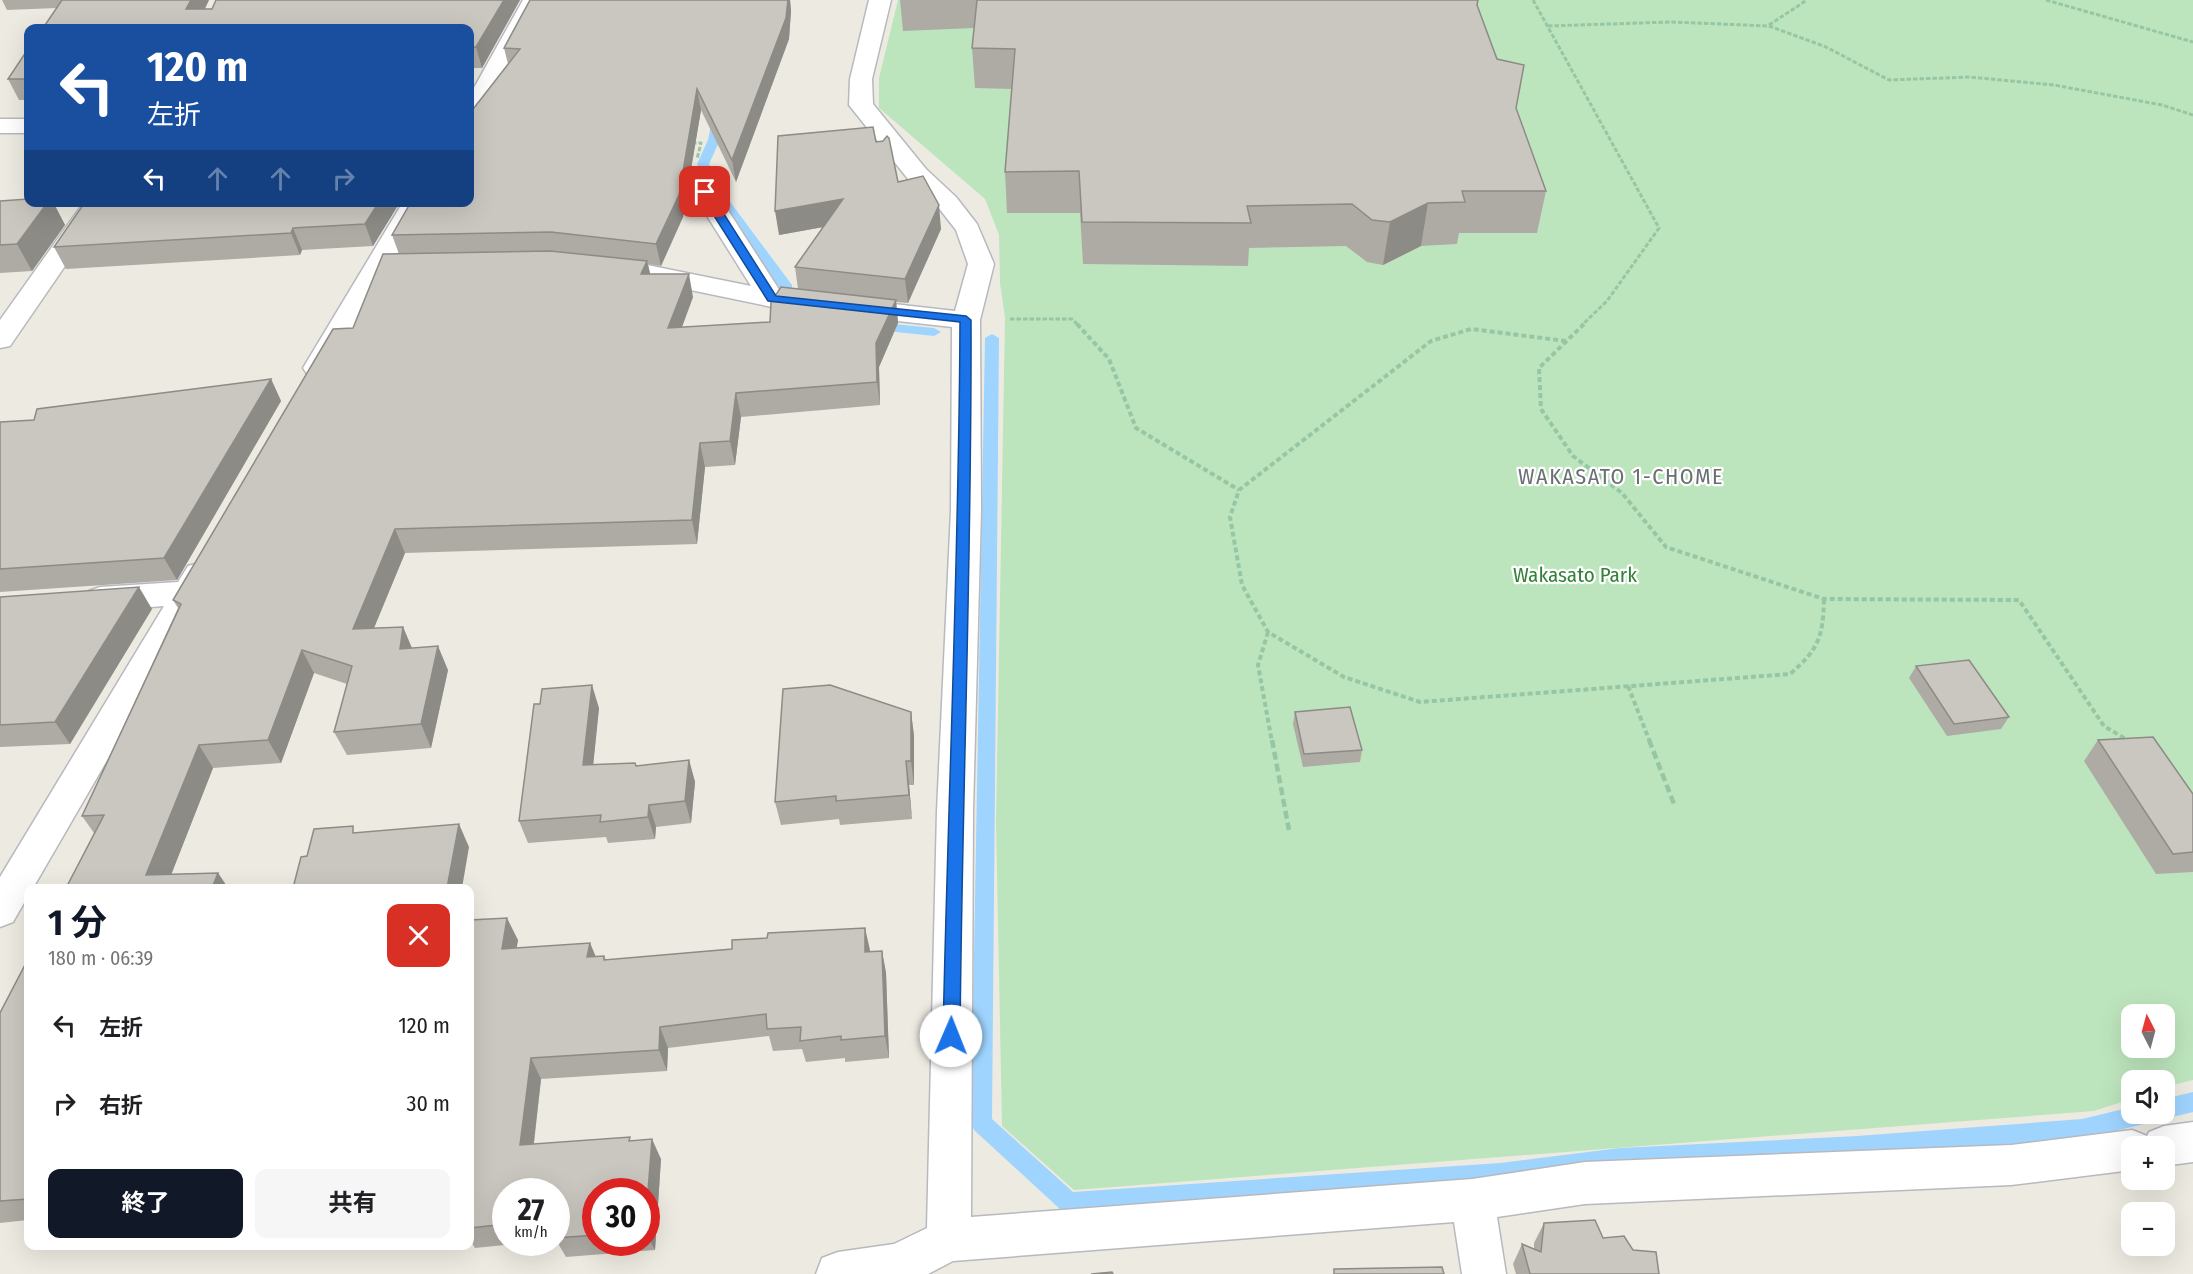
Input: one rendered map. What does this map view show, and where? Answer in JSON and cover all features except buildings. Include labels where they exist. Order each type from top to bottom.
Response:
[{"type":"street","points":[[474,107],[534,0]]},
{"type":"street","points":[[880,0],[861,79],[861,105],[917,174],[946,202],[968,229],[981,264],[966,320],[966,510],[955,811],[949,1240]]},
{"type":"street","points":[[0,126],[24,126]]},
{"type":"street","points":[[705,192],[772,298]]},
{"type":"street","points":[[0,340],[93,207]]},
{"type":"street","points":[[305,390],[375,267],[413,207]]},
{"type":"street","points":[[375,267],[407,266]]},
{"type":"street","points":[[626,270],[772,298],[966,320]]},
{"type":"street","points":[[0,911],[211,552]]},
{"type":"street","points":[[70,601],[188,593]]},
{"type":"street","points":[[2175,1144],[2193,1142]]},
{"type":"street","points":[[838,1274],[898,1266],[949,1240],[1472,1200],[1585,1183],[2011,1165],[2121,1151]]},
{"type":"street","points":[[1472,1200],[1484,1274]]},
{"type":"path","points":[[1533,0],[1659,228],[1607,301],[1539,368],[1541,409],[1573,456],[1622,493],[1666,547],[1824,599],[2019,600],[2104,726],[2134,745]]},
{"type":"path","points":[[1769,26],[1807,0]]},
{"type":"path","points":[[2046,0],[2193,42]]},
{"type":"path","points":[[1548,26],[1671,22],[1769,26],[1826,47],[1889,80],[1969,77],[2054,86],[2162,105],[2193,115]]},
{"type":"path","points":[[689,143],[701,143],[696,166],[705,192]]},
{"type":"path","points":[[966,320],[1072,319],[1109,359],[1136,428],[1239,490]]},
{"type":"path","points":[[1566,341],[1471,329],[1431,340],[1239,490],[1230,518],[1242,585],[1268,632],[1344,677],[1420,702],[1790,674],[1816,652],[1824,628],[1824,599]]},
{"type":"path","points":[[1268,632],[1258,666],[1289,830]]},
{"type":"path","points":[[1628,686],[1674,804]]},
{"type":"green space","name":"Wakasato Park","points":[[898,0],[2193,0],[2193,1080],[2175,1084],[2175,1070],[2121,1070],[2121,1102],[2094,1111],[1074,1190],[1002,1126],[996,821],[1005,318],[1000,283],[999,235],[985,199],[879,108],[879,78]]},
{"type":"waterway","points":[[719,115],[714,140],[703,164],[716,192],[787,288]]},
{"type":"waterway","points":[[873,326],[934,332]]},
{"type":"waterway","points":[[992,338],[981,1123],[1069,1203],[1500,1173],[1620,1158],[1857,1146],[2082,1129],[2121,1120]]},
{"type":"waterway","points":[[2175,1106],[2193,1102]]},
{"type":"district","name":"WAKASATO 1-CHOME","points":[[1621,476]]},
{"type":"route","points":[[705,192],[772,298],[966,320],[966,510],[955,811],[951,1036]]}]
